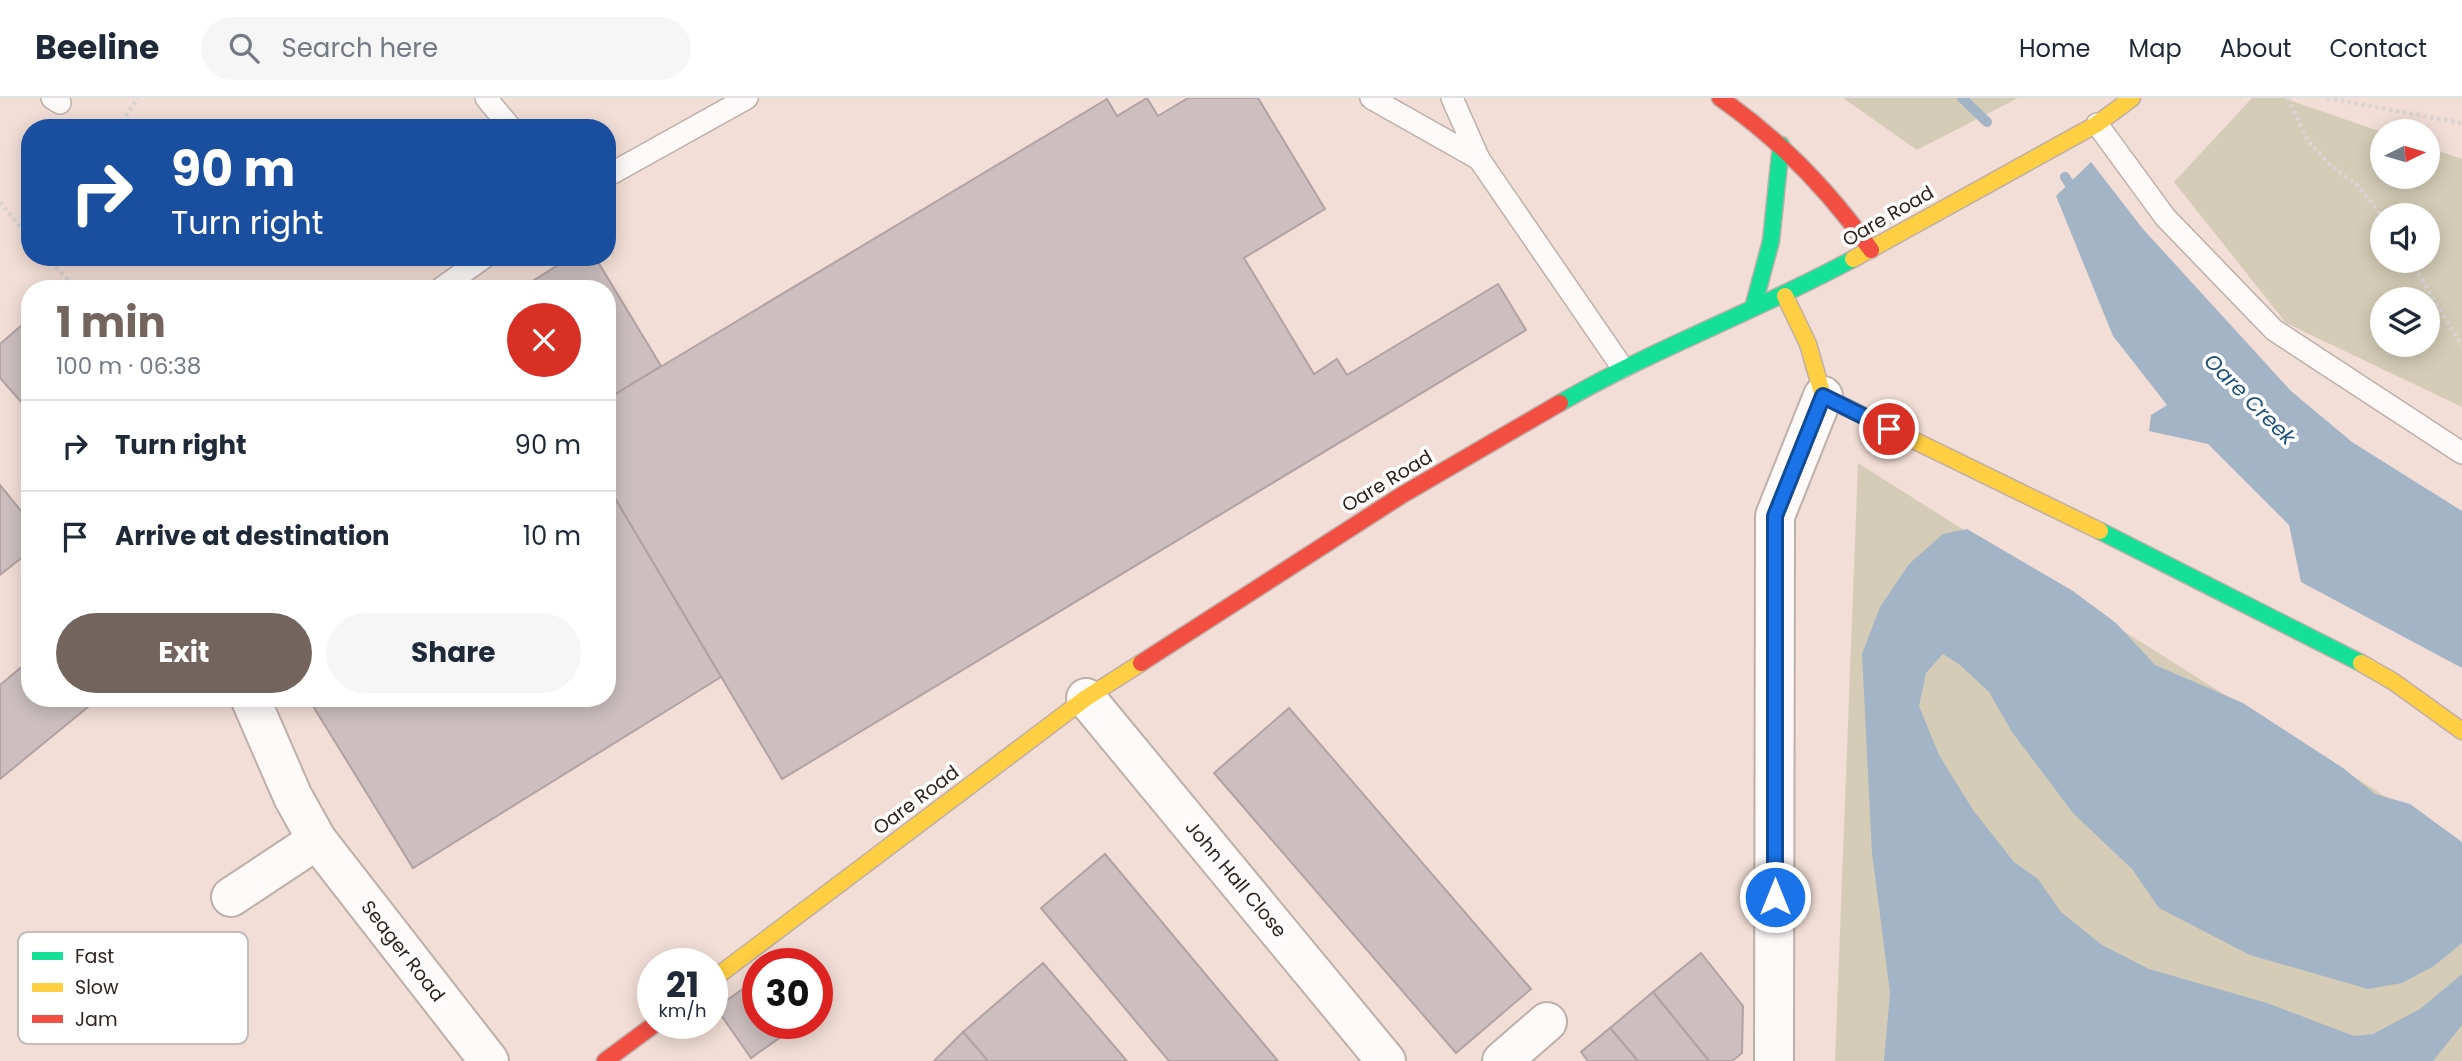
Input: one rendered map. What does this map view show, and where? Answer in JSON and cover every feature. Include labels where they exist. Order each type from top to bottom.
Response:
[{"type":"street","points":[[1720,98],[1781,145],[1826,187],[1871,250]]},
{"type":"street","name":"Oare Road","points":[[728,968],[1086,698],[1402,495],[1622,367],[1753,307],[1785,296],[1871,250],[2098,124],[2132,98]]},
{"type":"street","points":[[1753,307],[1771,241],[1781,145]]},
{"type":"street","points":[[1774,1061],[1775,516],[1823,396],[1808,344],[1785,296]]},
{"type":"street","points":[[1823,396],[1979,470],[2357,661],[2394,682],[2462,731]]},
{"type":"street","name":"John Hall Close","points":[[1086,698],[1386,1061]]},
{"type":"street","name":"Seager Road","points":[[254,707],[293,797],[317,841],[489,1061]]},
{"type":"street","points":[[231,897],[317,841]]},
{"type":"street","points":[[1502,1061],[1547,1022]]},
{"type":"street","points":[[605,1061],[637,1037]]},
{"type":"lane","points":[[486,98],[504,119]]},
{"type":"lane","points":[[616,171],[747,98]]},
{"type":"lane","points":[[1371,98],[1479,159]]},
{"type":"lane","points":[[1452,98],[1479,159],[1622,367]]},
{"type":"lane","points":[[2098,124],[2165,217],[2274,330],[2462,453]]},
{"type":"lane","points":[[453,280],[472,266]]},
{"type":"path","points":[[124,119],[138,98]]},
{"type":"path","points":[[2288,98],[2308,141],[2329,164],[2358,186],[2372,203]]},
{"type":"path","points":[[2327,98],[2462,123]]},
{"type":"path","points":[[0,202],[21,228]]},
{"type":"path","points":[[55,266],[68,280]]},
{"type":"path","points":[[2418,273],[2462,346]]},
{"type":"shaded area","points":[[1843,98],[2018,98],[1917,150]]},
{"type":"shaded area","points":[[2252,98],[2283,98],[2370,128],[2370,189],[2440,189],[2440,151],[2462,159],[2462,407],[2286,323],[2174,182]]},
{"type":"shaded area","points":[[1858,463],[2462,845],[2462,1061],[1835,1061]]},
{"type":"water","points":[[2091,162],[2143,229],[2291,391],[2352,442],[2462,511],[2462,668],[2301,582],[2289,525],[2208,444],[2149,431],[2151,415],[2167,405],[2113,336],[2056,196]]},
{"type":"water","points":[[1967,529],[2073,591],[2116,623],[2155,665],[2243,703],[2343,768],[2375,794],[2410,804],[2462,842],[2462,943],[2434,966],[2402,983],[2368,989],[2250,955],[2159,908],[2132,869],[2073,813],[2012,732],[1989,692],[1960,665],[1943,654],[1926,673],[1919,706],[1939,755],[1973,810],[2014,862],[2038,879],[2061,912],[2102,945],[2149,969],[2267,1003],[2354,1036],[2373,1034],[2420,1009],[2462,974],[2462,1025],[2433,1061],[1884,1061],[1890,993],[1872,853],[1862,654],[1880,607],[1909,564],[1943,534]]},
{"type":"building","points":[[1147,98],[1158,116],[1188,98],[1258,98],[1325,209],[1244,258],[1314,374],[1337,359],[1347,375],[1498,284],[1526,330],[782,779],[616,500],[616,394],[1107,99],[1117,116]]},
{"type":"building","points":[[557,266],[600,266],[609,280],[534,280]]},
{"type":"building","points":[[616,292],[661,366],[616,394]]},
{"type":"building","points":[[21,326],[21,402],[0,378],[0,344]]},
{"type":"building","points":[[0,485],[21,511],[21,558],[0,575]]},
{"type":"building","points":[[616,500],[721,677],[413,868],[314,707],[616,707]]},
{"type":"building","points":[[21,668],[21,707],[88,707],[0,779],[0,685]]},
{"type":"building","points":[[1289,708],[1531,989],[1456,1053],[1214,773]]},
{"type":"building","points":[[1105,854],[1278,1061],[1169,1061],[1041,908]]},
{"type":"building","points":[[1701,953],[1743,1006],[1742,1053],[1732,1061],[1709,1061],[1653,992]]},
{"type":"building","points":[[1043,963],[1127,1061],[988,1061],[963,1032]]},
{"type":"building","points":[[742,990],[742,1039],[778,1039],[751,1058],[728,1025],[728,1000]]},
{"type":"building","points":[[1653,992],[1709,1061],[1638,1061],[1610,1028]]},
{"type":"building","points":[[1610,1028],[1638,1061],[1588,1061],[1581,1052]]},
{"type":"building","points":[[963,1032],[988,1061],[934,1061]]},
{"type":"waterway","name":"Oare Creek","points":[[1962,98],[1987,122]]},
{"type":"waterway","name":"Oare Creek","points":[[2065,177],[2077,195]]},
{"type":"traffic: fast","points":[[1753,308],[1771,241],[1781,145]]},
{"type":"traffic: fast","points":[[1560,403],[1632,365],[1853,259]]},
{"type":"traffic: fast","points":[[2100,531],[2361,663]]},
{"type":"traffic: slow","points":[[1853,259],[2097,124],[2132,98]]},
{"type":"traffic: slow","points":[[1785,296],[1808,344],[1823,396],[2100,531]]},
{"type":"traffic: slow","points":[[728,968],[1086,698],[1141,663]]},
{"type":"traffic: slow","points":[[2361,663],[2394,682],[2462,731]]},
{"type":"traffic: jam","points":[[1720,98],[1763,131],[1802,167],[1838,207],[1871,250]]},
{"type":"traffic: jam","points":[[1141,663],[1402,495],[1560,403]]},
{"type":"traffic: jam","points":[[605,1061],[637,1037]]},
{"type":"route","points":[[1775,897],[1775,516],[1799,462],[1823,396],[1889,429]]}]
